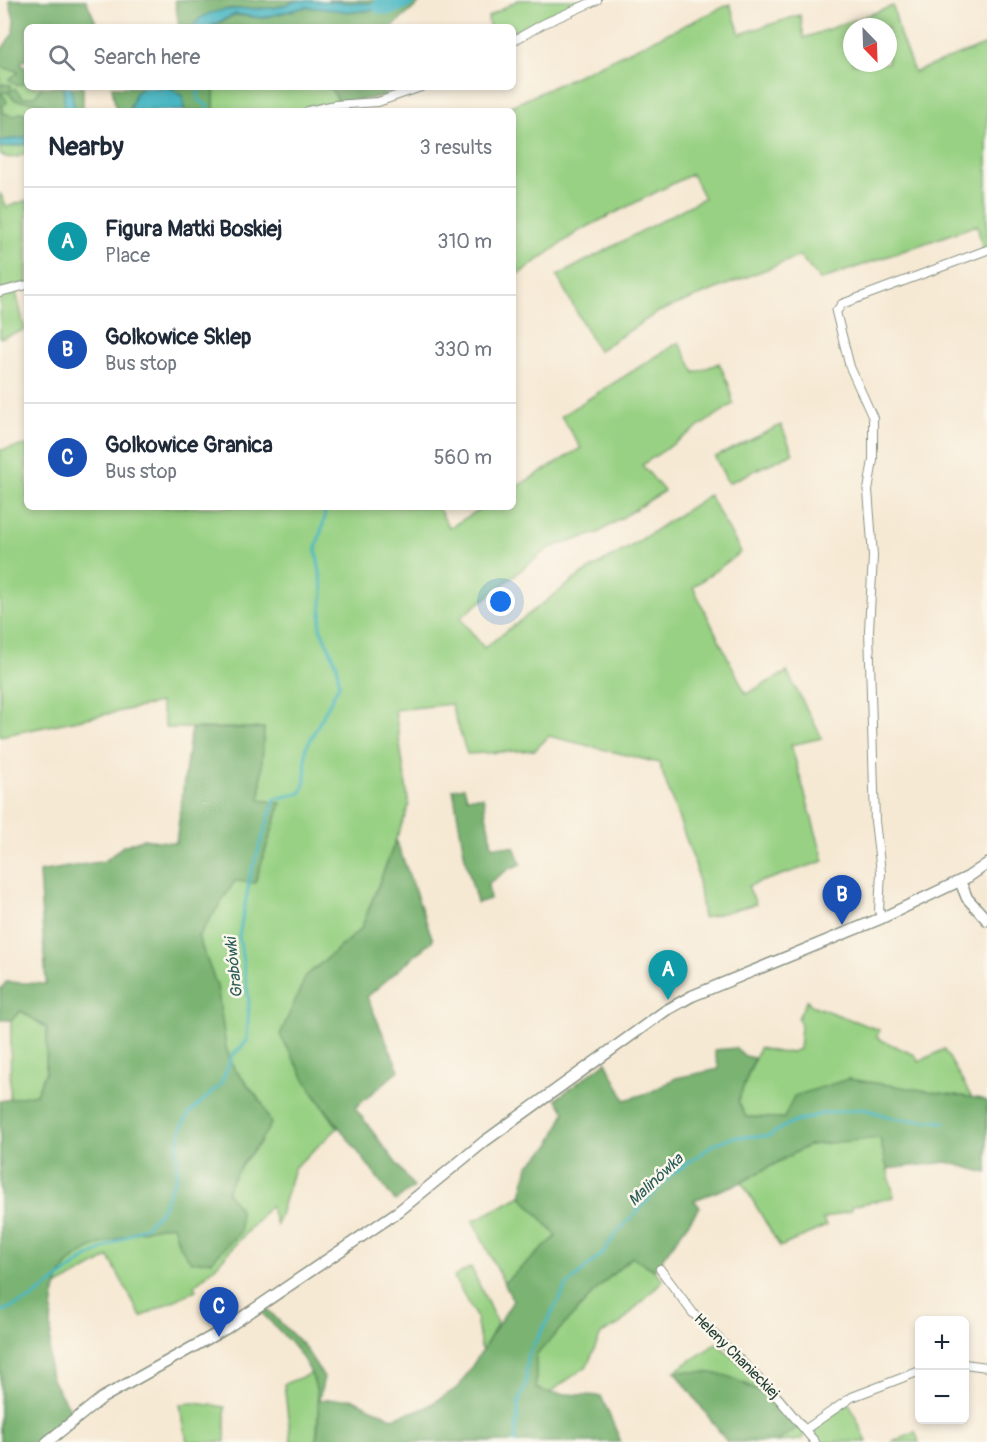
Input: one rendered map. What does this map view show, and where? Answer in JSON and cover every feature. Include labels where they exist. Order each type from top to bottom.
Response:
[{"type":"street","points":[[516,39],[543,24],[597,0]]},
{"type":"street","points":[[322,108],[378,102],[412,90]]},
{"type":"street","points":[[882,918],[879,911],[881,872],[875,821],[869,630],[873,556],[868,490],[873,460],[873,418],[850,367],[836,312],[842,304],[987,250]]},
{"type":"street","points":[[0,292],[24,286]]},
{"type":"street","points":[[47,1442],[102,1398],[225,1329],[399,1211],[485,1141],[665,1011],[692,996],[882,918],[960,881],[987,864]]},
{"type":"street","points":[[960,881],[968,898],[987,920]]},
{"type":"street","name":"Heleny Chanieckiej","points":[[660,1269],[693,1313],[806,1429],[815,1442]]},
{"type":"street","points":[[969,1364],[987,1366]]},
{"type":"street","points":[[806,1429],[852,1397],[915,1373]]},
{"type":"green space","points":[[9,0],[86,0],[97,24],[24,24],[24,60],[21,65],[24,66],[24,84],[16,85],[9,79],[18,73],[17,71],[0,67],[0,52],[13,33],[14,19]]},
{"type":"green space","points":[[175,0],[300,0],[274,8],[228,9],[206,16],[197,24],[179,24]]},
{"type":"green space","points":[[327,0],[399,0],[354,5]]},
{"type":"green space","points":[[400,0],[423,0],[395,24],[218,24],[234,15],[262,18],[310,6],[352,12],[402,7]]},
{"type":"green space","points":[[518,0],[588,0],[551,16],[516,36],[516,24],[489,24],[488,17]]},
{"type":"green space","points":[[730,4],[740,34],[800,15],[804,38],[843,24],[843,72],[897,72],[897,23],[914,72],[987,44],[987,248],[983,250],[977,225],[820,280],[800,256],[658,312],[598,351],[557,276],[704,198],[692,174],[579,231],[516,276],[516,108],[507,108]]},
{"type":"green space","points":[[893,6],[896,18],[860,18]]},
{"type":"green space","points":[[0,67],[12,68],[24,78],[24,90],[40,90],[35,96],[23,98],[15,90],[10,92],[10,85],[0,86]]},
{"type":"green space","points":[[2,84],[11,85],[10,91],[15,89],[23,98],[35,96],[40,90],[64,90],[64,108],[48,108],[42,103],[15,100],[7,92],[0,93]]},
{"type":"green space","points":[[71,90],[83,90],[83,108],[73,108]]},
{"type":"green space","points":[[112,90],[144,90],[130,105],[130,108],[116,108]]},
{"type":"green space","points":[[173,90],[214,90],[214,108],[184,108],[183,97]]},
{"type":"green space","points":[[214,90],[332,90],[339,102],[313,108],[214,108]]},
{"type":"green space","points":[[332,90],[388,90],[389,94],[369,99],[339,102]]},
{"type":"green space","points":[[7,92],[47,108],[24,108],[24,113],[13,116],[3,113],[3,105],[7,102],[0,93]]},
{"type":"green space","points":[[0,95],[4,96],[7,102],[3,105],[3,113],[13,116],[24,113],[24,137],[0,141]]},
{"type":"green space","points":[[24,144],[24,154],[10,158],[0,154],[0,148]]},
{"type":"green space","points":[[0,193],[7,207],[24,201],[24,284],[0,290]]},
{"type":"green space","points":[[16,292],[24,330],[0,338],[0,296]]},
{"type":"green space","points":[[679,342],[695,373],[719,363],[729,385],[733,404],[642,465],[664,491],[598,533],[549,548],[460,618],[484,648],[582,574],[633,545],[709,495],[741,552],[693,587],[746,694],[787,672],[822,738],[791,745],[824,861],[748,886],[756,904],[703,918],[696,867],[659,763],[549,736],[535,750],[467,754],[451,704],[395,710],[409,806],[361,929],[306,976],[312,1091],[338,1128],[294,1168],[277,1225],[270,1206],[216,1266],[194,1286],[196,1290],[141,1317],[109,1257],[55,1288],[71,1260],[99,1242],[138,1231],[173,1225],[179,1245],[239,1210],[227,1192],[234,1173],[261,1142],[262,1103],[234,1068],[226,1048],[217,986],[198,937],[280,803],[260,800],[264,728],[166,728],[160,703],[0,736],[0,450],[24,446],[24,510],[440,510],[449,528],[479,510],[516,510],[516,487],[581,448],[561,416]]},
{"type":"green space","points":[[781,425],[793,453],[728,483],[715,457]]},
{"type":"green space","points":[[264,728],[260,800],[281,803],[255,883],[235,881],[198,937],[217,986],[226,1048],[234,1068],[262,1103],[271,1124],[236,1173],[227,1192],[240,1210],[240,1232],[212,1261],[191,1262],[179,1245],[173,1225],[146,1230],[101,1244],[75,1258],[59,1278],[55,1292],[49,1362],[54,1383],[73,1413],[37,1442],[0,1442],[0,1101],[36,1094],[46,1071],[47,1028],[21,1011],[11,1020],[0,1020],[0,990],[6,982],[46,984],[39,872],[105,861],[123,846],[143,839],[176,843],[191,729]]},
{"type":"green space","points":[[464,787],[467,797],[483,797],[492,846],[514,847],[521,864],[509,869],[488,884],[490,899],[477,903],[465,858],[453,789]]},
{"type":"green space","points":[[396,840],[433,940],[367,997],[399,1070],[355,1108],[414,1187],[395,1201],[312,1091],[280,1035],[306,976],[361,929]]},
{"type":"green space","points":[[807,1000],[811,1005],[879,1030],[877,1038],[915,1055],[919,1062],[944,1049],[972,1098],[848,1079],[784,1118],[746,1117],[738,1101],[759,1048],[784,1053],[799,1049],[801,1026],[798,1018]]},
{"type":"green space","points":[[21,1011],[47,1027],[46,1071],[36,1094],[10,1100],[11,1020]]},
{"type":"green space","points":[[736,1048],[745,1056],[754,1058],[738,1101],[746,1117],[784,1118],[794,1096],[848,1079],[982,1099],[987,1102],[987,1173],[947,1162],[887,1169],[880,1138],[809,1145],[742,1182],[694,1200],[700,1207],[654,1270],[632,1257],[602,1284],[536,1355],[536,1388],[549,1393],[601,1396],[621,1442],[316,1442],[319,1419],[315,1383],[300,1355],[261,1312],[266,1308],[303,1345],[324,1377],[319,1400],[353,1399],[392,1418],[425,1408],[459,1387],[513,1301],[504,1283],[557,1236],[521,1196],[528,1166],[550,1145],[565,1112],[556,1099],[606,1062],[625,1100],[651,1092],[676,1078],[719,1069],[714,1050]]},
{"type":"green space","points":[[880,1138],[894,1197],[852,1206],[852,1210],[823,1219],[826,1226],[780,1247],[742,1182],[809,1145]]},
{"type":"green space","points":[[521,1196],[557,1236],[504,1283],[473,1221]]},
{"type":"green space","points":[[632,1257],[654,1270],[663,1280],[620,1324],[601,1334],[587,1366],[549,1393],[536,1388],[536,1355],[602,1284]]},
{"type":"green space","points":[[471,1267],[497,1323],[482,1354],[476,1317],[454,1277]]},
{"type":"green space","points":[[717,1343],[775,1397],[766,1396],[747,1384],[675,1371]]},
{"type":"green space","points":[[675,1371],[715,1373],[727,1376],[763,1394],[775,1397],[800,1426],[776,1442],[727,1442]]},
{"type":"green space","points":[[312,1373],[319,1400],[316,1442],[291,1442],[284,1384]]},
{"type":"green space","points":[[194,1403],[225,1407],[225,1442],[187,1442],[180,1404]]},
{"type":"green space","points":[[849,1403],[867,1442],[819,1442],[811,1429]]},
{"type":"green space","points":[[800,1426],[804,1433],[802,1440],[776,1442]]},
{"type":"green space","points":[[915,1431],[919,1442],[892,1442]]},
{"type":"water","points":[[300,0],[362,3],[400,0],[403,7],[352,12],[306,7],[262,18],[235,14],[215,24],[195,24],[207,14],[218,11],[279,7]]},
{"type":"water","points":[[64,90],[72,90],[74,108],[64,108]]},
{"type":"water","points":[[140,90],[173,90],[183,97],[184,108],[131,108],[135,93]]},
{"type":"water","points":[[24,137],[24,144],[0,148],[0,141]]},
{"type":"waterway","points":[[380,6],[391,7],[407,0]]},
{"type":"waterway","name":"Grabówki","points":[[199,90],[198,100],[208,108]]},
{"type":"waterway","name":"Grabówki","points":[[0,1312],[31,1299],[86,1258],[146,1226],[161,1211],[177,1174],[177,1149],[182,1127],[190,1113],[221,1084],[232,1056],[247,1041],[249,1001],[239,936],[251,873],[275,799],[301,793],[305,781],[306,748],[339,685],[337,665],[320,628],[323,591],[316,549],[325,517],[324,510]]},
{"type":"waterway","name":"Malinówka","points":[[515,1442],[519,1401],[526,1384],[527,1357],[567,1285],[603,1253],[615,1235],[671,1175],[716,1143],[735,1137],[768,1136],[789,1124],[824,1113],[864,1109],[897,1119],[945,1122]]},
{"type":"place","name":"Golkowice Sklep","points":[[842,925]]},
{"type":"place","name":"Figura Matki Boskiej","points":[[668,1000]]},
{"type":"place","name":"Golkowice Granica","points":[[219,1337]]}]
